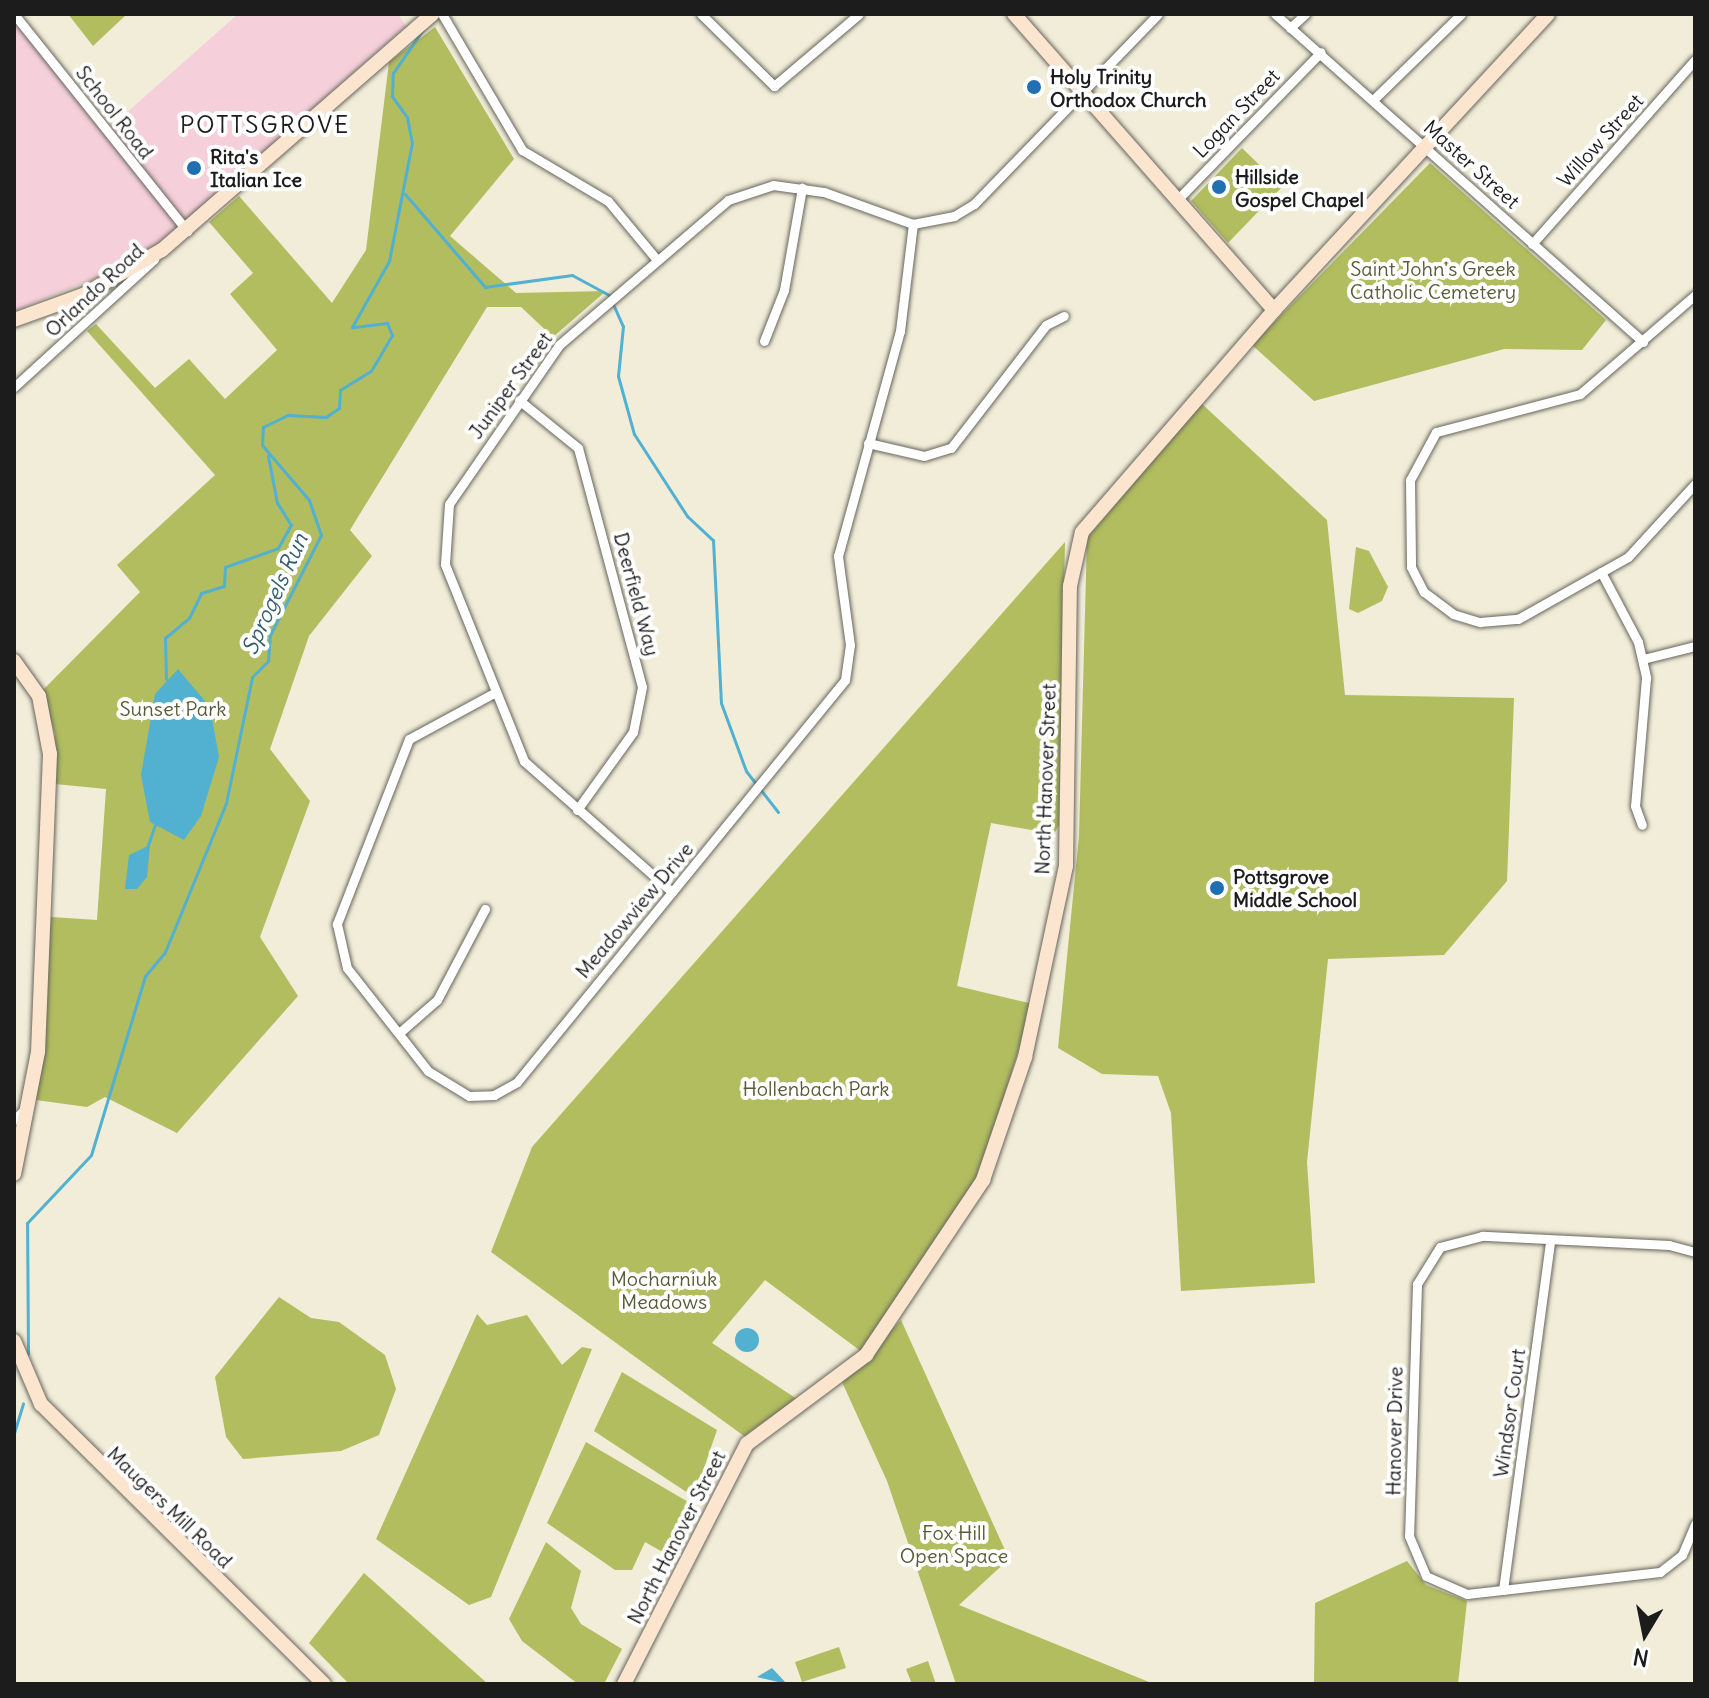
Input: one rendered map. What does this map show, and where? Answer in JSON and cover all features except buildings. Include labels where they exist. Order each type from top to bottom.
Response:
[{"type":"street","name":"School Road","points":[[14,14],[187,231]]},
{"type":"street","points":[[701,14],[765,85],[786,80],[859,14]]},
{"type":"street","points":[[1014,14],[1274,310]]},
{"type":"street","points":[[913,224],[974,204],[1158,14]]},
{"type":"street","name":"Master Street","points":[[1275,14],[1643,342]]},
{"type":"street","points":[[1290,28],[1305,14]]},
{"type":"street","points":[[1373,100],[1461,14]]},
{"type":"street","name":"North Hanover Street","points":[[624,1684],[747,1444],[866,1355],[983,1180],[1025,1057],[1066,866],[1077,544],[1106,496],[1548,14]]},
{"type":"street","points":[[14,320],[83,295],[162,250],[434,16],[522,150],[608,201],[657,260]]},
{"type":"street","name":"Logan Street","points":[[1177,200],[1321,52]]},
{"type":"street","name":"Willow Street","points":[[1532,244],[1695,60]]},
{"type":"street","name":"Juniper Street","points":[[672,892],[524,761],[492,694],[443,545],[449,504],[559,345],[657,260],[751,188],[802,188],[913,224]]},
{"type":"street","points":[[764,341],[784,290],[802,188]]},
{"type":"street","name":"Meadowview Drive","points":[[492,694],[409,739],[337,924],[347,968],[399,1033],[457,1093],[505,1089],[672,892],[845,680],[850,645],[838,556],[900,331],[913,224]]},
{"type":"street","name":"Orlando Road","points":[[14,387],[162,250]]},
{"type":"street","points":[[1695,295],[1643,342],[1561,403],[1449,424],[1428,440],[1410,480],[1411,567],[1424,592],[1453,614],[1480,622],[1518,619],[1601,572],[1641,545],[1695,484]]},
{"type":"street","points":[[868,443],[924,456],[951,448],[1046,325],[1064,316]]},
{"type":"street","name":"Deerfield Way","points":[[519,400],[578,448],[642,687],[633,732],[577,810]]},
{"type":"street","points":[[1601,572],[1643,659],[1647,694],[1635,806],[1642,825]]},
{"type":"street","points":[[1643,659],[1695,646]]},
{"type":"street","points":[[14,661],[39,696],[50,754],[41,1011],[29,1105],[14,1174]]},
{"type":"street","points":[[399,1033],[437,1000],[485,909]]},
{"type":"street","points":[[14,1120],[29,1105]]},
{"type":"street","name":"Hanover Drive","points":[[1695,1252],[1669,1245],[1451,1240],[1431,1255],[1417,1284],[1411,1550],[1436,1585],[1467,1594],[1660,1572],[1682,1555],[1695,1524]]},
{"type":"street","name":"Windsor Court","points":[[1503,1590],[1550,1241]]},
{"type":"street","name":"Maugers Mill Road","points":[[14,1341],[41,1404],[319,1682]]},
{"type":"shaded area","points":[[238,14],[398,14],[406,26],[168,237],[126,266],[14,311],[14,22],[107,130]]},
{"type":"green space","points":[[68,14],[127,14],[93,46]]},
{"type":"green space","name":"Sunset Park","points":[[435,27],[514,159],[450,236],[516,293],[606,291],[553,337],[521,307],[487,307],[350,530],[372,556],[309,636],[270,749],[310,801],[260,937],[298,996],[177,1133],[105,1097],[87,1107],[36,1100],[51,917],[97,920],[106,789],[55,784],[55,734],[42,691],[140,592],[117,565],[215,475],[87,331],[96,324],[155,388],[189,359],[225,399],[277,350],[230,294],[253,273],[209,222],[239,196],[332,303],[366,250],[389,62]]},
{"type":"green space","points":[[1242,148],[1282,187],[1228,243],[1191,201]]},
{"type":"green space","name":"Saint John's Greek Catholic Cemetery","points":[[1430,163],[1606,320],[1582,350],[1504,349],[1314,401],[1252,345]]},
{"type":"green space","points":[[1201,403],[1327,520],[1345,695],[1514,698],[1507,881],[1444,955],[1328,959],[1307,1162],[1315,1283],[1181,1291],[1171,1113],[1158,1076],[1102,1074],[1058,1048],[1079,836],[1087,538]]},
{"type":"green space","name":"Hollenbach Park","points":[[1065,542],[1059,825],[1054,834],[991,823],[957,986],[1033,1004],[978,1180],[862,1352],[765,1280],[712,1343],[797,1399],[744,1436],[491,1252],[532,1147]]},
{"type":"green space","points":[[1356,547],[1369,551],[1388,587],[1382,601],[1358,613],[1349,609]]},
{"type":"green space","points":[[279,1297],[311,1318],[339,1322],[385,1355],[396,1389],[379,1435],[341,1451],[243,1459],[226,1437],[215,1377]]},
{"type":"green space","points":[[477,1314],[487,1325],[527,1315],[562,1365],[582,1347],[592,1349],[491,1597],[469,1605],[376,1539]]},
{"type":"green space","name":"Fox Hill Open Space","points":[[901,1320],[1009,1559],[959,1605],[1154,1684],[956,1684],[887,1481],[842,1382]]},
{"type":"green space","points":[[622,1372],[717,1430],[694,1497],[594,1431]]},
{"type":"green space","points":[[586,1442],[695,1506],[668,1555],[645,1542],[632,1570],[615,1570],[547,1523]]},
{"type":"green space","points":[[546,1542],[581,1571],[571,1608],[581,1624],[622,1649],[604,1684],[578,1684],[522,1641],[509,1619]]},
{"type":"green space","points":[[1407,1561],[1426,1585],[1467,1601],[1458,1684],[1314,1684],[1315,1603]]},
{"type":"green space","points":[[364,1573],[488,1684],[349,1684],[309,1643]]},
{"type":"green space","points":[[839,1647],[846,1668],[802,1682],[795,1662]]},
{"type":"green space","points":[[928,1661],[936,1684],[912,1684],[906,1669]]},
{"type":"water","points":[[178,669],[210,707],[219,757],[201,816],[184,840],[150,822],[141,775],[155,694]]},
{"type":"water","points":[[150,845],[147,877],[137,889],[125,889],[129,855]]},
{"type":"water","points":[[747,1328],[756,1331],[759,1340],[756,1349],[747,1352],[738,1349],[735,1340],[738,1331]]},
{"type":"water","points":[[772,1668],[787,1684],[757,1677]]},
{"type":"waterway","name":"Sprogels Run","points":[[28,1354],[27,1223],[91,1155],[145,976],[165,952],[226,803],[252,677],[268,661],[270,635],[321,535],[309,500],[262,445],[263,427],[288,415],[326,417],[339,408],[340,390],[371,371],[392,335],[387,323],[352,327],[389,261],[412,143],[407,117],[392,96],[393,73],[424,28]]},
{"type":"waterway","points":[[405,194],[485,287],[572,275],[609,295],[623,326],[618,376],[634,434],[687,516],[713,540],[721,703],[746,771],[778,812]]},
{"type":"waterway","points":[[166,679],[165,638],[189,618],[201,593],[224,586],[225,567],[278,548],[291,525],[277,503],[268,456]]},
{"type":"waterway","points":[[147,848],[155,825]]},
{"type":"waterway","name":"Sprogels Run","points":[[14,1433],[23,1403]]},
{"type":"place","name":"Holy Trinity Orthodox Church","points":[[1034,87]]},
{"type":"place","name":"Rita's Italian Ice","points":[[194,168]]},
{"type":"place","name":"Hillside Gospel Chapel","points":[[1219,187]]},
{"type":"place","name":"Pottsgrove Middle School","points":[[1217,888]]},
{"type":"district","name":"POTTSGROVE","points":[[265,125]]},
{"type":"park label","name":"Mocharniuk Meadows","points":[[664,1290]]}]
